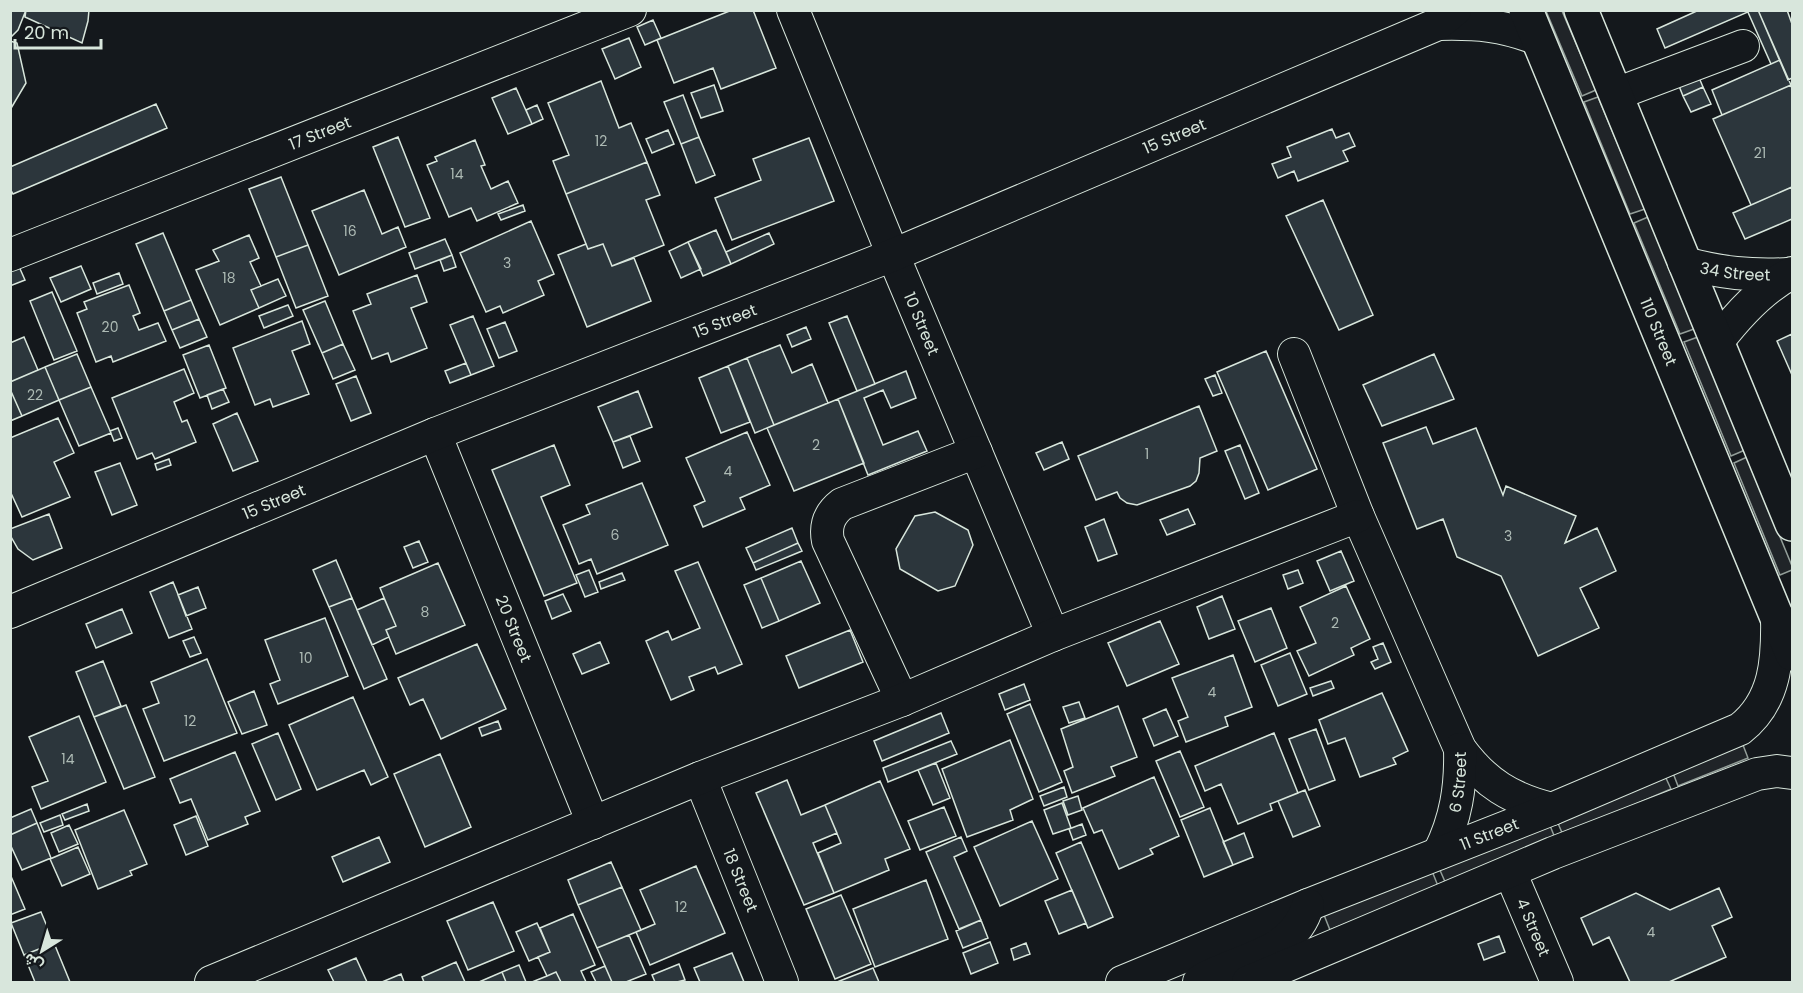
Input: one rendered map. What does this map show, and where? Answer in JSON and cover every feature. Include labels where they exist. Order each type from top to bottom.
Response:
[{"type":"main road","points":[[1581,10],[1792,524]]},
{"type":"main road","name":"110 Street","points":[[1532,25],[1785,609],[1792,654]]},
{"type":"street","name":"17 Street","points":[[10,255],[630,10]]},
{"type":"street","name":"10 Street","points":[[793,10],[1053,635]]},
{"type":"street","name":"15 Street","points":[[10,612],[435,434],[893,255],[1446,17],[1514,30],[1532,25]]},
{"type":"street","points":[[1616,94],[1743,46]]},
{"type":"street","name":"34 Street","points":[[1684,263],[1736,275],[1791,274]]},
{"type":"street","name":"34 Street","points":[[1718,340],[1750,304],[1791,274]]},
{"type":"street","points":[[1294,354],[1358,516],[1460,749]]},
{"type":"street","name":"20 Street","points":[[435,434],[593,823]]},
{"type":"street","points":[[902,700],[828,541],[828,525],[835,510],[842,504],[976,452]]},
{"type":"street","points":[[211,982],[700,778],[902,700],[1053,635],[1358,516]]},
{"type":"street","name":"11 Street","points":[[1122,982],[1308,905],[1552,809],[1740,729],[1752,720],[1767,697],[1785,609]]},
{"type":"street","name":"6 Street","points":[[1460,749],[1471,764],[1498,788],[1532,804],[1552,809]]},
{"type":"street","name":"6 Street","points":[[1439,853],[1455,814],[1461,771],[1460,749]]},
{"type":"street","points":[[1248,982],[1553,853],[1757,774],[1777,771],[1792,773]]},
{"type":"street","name":"18 Street","points":[[700,778],[782,982]]},
{"type":"street","name":"4 Street","points":[[1510,872],[1557,982]]},
{"type":"street","points":[[1200,982],[1287,940],[1304,918],[1308,905]]},
{"type":"shaded area","points":[[1546,11],[1562,11],[1596,90],[1582,96]]},
{"type":"shaded area","points":[[1598,97],[1645,209],[1630,214],[1584,102]]},
{"type":"shaded area","points":[[1648,217],[1694,329],[1680,334],[1634,223]]},
{"type":"shaded area","points":[[1698,337],[1745,450],[1731,456],[1684,342]]},
{"type":"shaded area","points":[[1747,457],[1792,566],[1792,570],[1780,575],[1734,463]]},
{"type":"shaded area","points":[[1743,745],[1748,758],[1678,786],[1673,773]]},
{"type":"shaded area","points":[[1665,776],[1671,789],[1563,835],[1557,821]]},
{"type":"shaded area","points":[[1549,823],[1555,838],[1446,884],[1439,868]]},
{"type":"shaded area","points":[[1432,871],[1438,886],[1330,930],[1324,915]]},
{"type":"building","points":[[10,10],[26,10],[18,30],[10,38]]},
{"type":"building","points":[[26,10],[89,10],[82,43],[25,17]]},
{"type":"building","points":[[732,10],[753,10],[776,68],[721,89],[713,68],[674,83],[657,40]]},
{"type":"building","points":[[1699,10],[1747,10],[1748,12],[1665,48],[1657,29]]},
{"type":"building","points":[[1747,10],[1758,10],[1780,60],[1771,64]]},
{"type":"building","points":[[1758,10],[1787,10],[1792,24],[1792,78],[1788,80]]},
{"type":"building","points":[[653,20],[661,38],[645,45],[637,27]]},
{"type":"building","points":[[629,38],[641,67],[615,79],[602,49]]},
{"type":"building","points":[[10,41],[17,43],[26,83],[10,110]]},
{"type":"building","points":[[1780,60],[1791,85],[1722,115],[1712,90]]},
{"type":"building","points":[[1695,68],[1703,87],[1683,96],[1675,76]]},
{"type":"building","points":[[601,81],[619,128],[631,123],[647,162],[566,194],[553,161],[569,155],[548,103]]},
{"type":"building","points":[[714,85],[723,111],[701,118],[691,93]]},
{"type":"building","points":[[1791,85],[1792,187],[1751,205],[1713,119]]},
{"type":"building","points":[[1703,87],[1711,104],[1691,112],[1683,96]]},
{"type":"building","points":[[516,88],[532,124],[508,134],[492,98]]},
{"type":"building","points":[[683,95],[699,137],[681,144],[664,102]]},
{"type":"building","points":[[156,104],[167,128],[13,194],[10,189],[10,167]]},
{"type":"building","points":[[537,105],[543,119],[532,124],[526,110]]},
{"type":"building","points":[[1332,129],[1336,138],[1349,133],[1355,146],[1343,151],[1348,161],[1298,181],[1294,171],[1278,178],[1272,164],[1291,157],[1287,147]]},
{"type":"building","points":[[668,130],[674,144],[652,153],[646,139]]},
{"type":"building","points":[[398,137],[430,218],[405,227],[373,147]]},
{"type":"building","points":[[699,137],[715,175],[696,183],[681,144]]},
{"type":"building","points":[[809,138],[834,201],[732,240],[715,198],[761,180],[753,159]]},
{"type":"building","points":[[475,140],[485,165],[481,166],[491,189],[508,181],[518,203],[477,221],[471,208],[449,217],[427,165],[437,161],[435,157]]},
{"type":"building","points":[[647,162],[660,195],[646,200],[664,245],[612,266],[603,244],[588,249],[566,194]]},
{"type":"building","points":[[281,177],[308,245],[276,257],[249,189]]},
{"type":"building","points":[[1792,187],[1792,219],[1745,239],[1733,213]]},
{"type":"building","points":[[364,190],[382,234],[398,227],[406,247],[339,275],[312,211]]},
{"type":"building","points":[[1323,200],[1373,315],[1339,330],[1286,216]]},
{"type":"building","points":[[523,205],[525,211],[501,220],[498,214]]},
{"type":"building","points":[[531,221],[554,274],[538,281],[544,295],[503,313],[500,306],[486,312],[460,253]]},
{"type":"building","points":[[716,230],[731,264],[703,276],[688,242]]},
{"type":"building","points":[[163,233],[191,300],[164,311],[136,244]]},
{"type":"building","points":[[769,233],[774,244],[731,264],[726,252]]},
{"type":"building","points":[[249,235],[259,258],[250,262],[261,286],[251,290],[259,308],[220,325],[196,270],[219,261],[213,250]]},
{"type":"building","points":[[445,239],[452,255],[415,269],[409,253]]},
{"type":"building","points":[[688,242],[701,269],[681,278],[669,251]]},
{"type":"building","points":[[586,244],[588,249],[603,244],[612,266],[634,258],[651,301],[587,327],[558,255]]},
{"type":"building","points":[[308,245],[328,296],[296,308],[276,257]]},
{"type":"building","points":[[452,255],[456,267],[444,271],[440,260]]},
{"type":"building","points":[[17,262],[25,280],[10,286],[10,265]]},
{"type":"building","points":[[81,266],[91,289],[61,302],[50,278]]},
{"type":"building","points":[[119,273],[123,284],[97,294],[93,283]]},
{"type":"building","points":[[417,275],[427,302],[411,308],[427,348],[391,362],[388,353],[372,359],[353,311],[371,304],[367,294]]},
{"type":"building","points":[[278,279],[286,296],[259,308],[251,290]]},
{"type":"building","points":[[129,285],[140,313],[133,316],[139,330],[158,323],[166,341],[113,362],[111,356],[96,362],[77,313],[87,309],[84,302]]},
{"type":"building","points":[[52,292],[77,351],[54,360],[30,301]]},
{"type":"building","points":[[191,300],[199,319],[172,330],[164,311]]},
{"type":"building","points":[[325,301],[343,344],[322,353],[303,310]]},
{"type":"building","points":[[288,305],[293,316],[264,328],[259,316]]},
{"type":"building","points":[[473,316],[494,366],[471,375],[450,325]]},
{"type":"building","points":[[847,316],[875,384],[857,391],[829,323]]},
{"type":"building","points":[[199,319],[207,337],[180,348],[172,330]]},
{"type":"building","points":[[302,321],[310,344],[292,351],[309,394],[273,407],[270,399],[255,405],[233,348]]},
{"type":"building","points":[[505,322],[517,351],[499,358],[487,329]]},
{"type":"building","points":[[806,327],[811,339],[792,347],[787,335]]},
{"type":"building","points":[[1792,334],[1792,375],[1777,341]]},
{"type":"building","points":[[24,337],[38,370],[10,382],[10,343]]},
{"type":"building","points":[[343,344],[355,370],[333,379],[322,353]]},
{"type":"building","points":[[209,345],[226,388],[200,398],[183,355]]},
{"type":"building","points":[[780,345],[792,373],[812,364],[828,403],[774,425],[747,358]]},
{"type":"building","points":[[1266,351],[1317,469],[1268,490],[1217,372]]},
{"type":"building","points":[[77,354],[91,387],[59,400],[45,367]]},
{"type":"building","points":[[1434,354],[1454,399],[1382,426],[1363,385]]},
{"type":"building","points":[[747,358],[774,425],[755,433],[728,366]]},
{"type":"building","points":[[466,363],[471,375],[450,383],[445,371]]},
{"type":"building","points":[[728,366],[750,422],[721,433],[699,378]]},
{"type":"building","points":[[45,367],[59,400],[22,416],[10,389],[10,382]]},
{"type":"building","points":[[184,369],[194,393],[174,402],[182,422],[187,420],[196,442],[155,459],[152,453],[137,459],[112,398]]},
{"type":"building","points":[[906,371],[916,398],[891,408],[883,390],[864,398],[883,445],[918,431],[927,451],[868,475],[838,399]]},
{"type":"building","points":[[1215,375],[1222,393],[1213,396],[1205,379]]},
{"type":"building","points":[[356,376],[371,413],[351,421],[336,384]]},
{"type":"building","points":[[91,387],[111,433],[79,446],[59,400]]},
{"type":"building","points":[[10,389],[22,416],[10,421]]},
{"type":"building","points":[[223,389],[229,402],[212,409],[207,395]]},
{"type":"building","points":[[638,391],[652,427],[613,442],[598,407]]},
{"type":"building","points":[[838,399],[864,463],[794,491],[767,428]]},
{"type":"building","points":[[1199,406],[1217,451],[1200,458],[1196,481],[1190,486],[1137,505],[1127,503],[1120,498],[1117,492],[1096,500],[1078,456]]},
{"type":"building","points":[[237,413],[258,461],[233,471],[213,424]]},
{"type":"building","points":[[58,418],[74,453],[54,462],[70,497],[22,517],[10,491],[10,438]]},
{"type":"building","points":[[1426,427],[1433,444],[1476,428],[1503,495],[1506,486],[1576,516],[1565,543],[1597,528],[1616,571],[1580,588],[1599,628],[1538,656],[1501,576],[1457,557],[1443,519],[1417,529],[1383,443]]},
{"type":"building","points":[[118,428],[122,438],[114,441],[110,431]]},
{"type":"building","points":[[747,432],[770,485],[740,498],[745,509],[703,527],[694,506],[705,501],[686,458]]},
{"type":"building","points":[[630,436],[640,461],[623,468],[613,442]]},
{"type":"building","points":[[1062,442],[1069,459],[1044,470],[1036,453]]},
{"type":"building","points":[[554,445],[570,485],[541,497],[577,583],[544,596],[492,470]]},
{"type":"building","points":[[1240,445],[1259,493],[1245,499],[1225,451]]},
{"type":"building","points":[[169,459],[171,465],[157,470],[155,464]]},
{"type":"building","points":[[120,463],[137,505],[112,515],[95,472]]},
{"type":"building","points":[[642,483],[668,545],[597,574],[591,559],[579,564],[563,525],[590,514],[586,505]]},
{"type":"building","points":[[1188,509],[1195,524],[1167,535],[1160,520]]},
{"type":"building","points":[[935,512],[968,530],[973,545],[955,586],[938,591],[900,569],[896,549],[915,516]]},
{"type":"building","points":[[49,514],[62,548],[33,560],[18,549],[10,535],[10,529]]},
{"type":"building","points":[[1104,519],[1117,554],[1098,561],[1085,527]]},
{"type":"building","points":[[792,528],[798,543],[753,563],[746,548]]},
{"type":"building","points":[[419,541],[428,562],[413,568],[404,547]]},
{"type":"building","points":[[798,543],[802,551],[756,570],[753,563]]},
{"type":"building","points":[[1341,551],[1354,581],[1330,591],[1317,561]]},
{"type":"building","points":[[336,560],[352,598],[329,607],[313,570]]},
{"type":"building","points":[[801,561],[820,603],[779,621],[761,578]]},
{"type":"building","points":[[698,562],[742,664],[718,674],[715,667],[689,677],[694,690],[671,700],[646,641],[668,631],[672,640],[700,628],[675,571]]},
{"type":"building","points":[[438,563],[465,625],[396,654],[386,630],[396,626],[380,588]]},
{"type":"building","points":[[589,570],[598,592],[585,597],[576,575]]},
{"type":"building","points":[[1298,570],[1303,583],[1288,589],[1283,575]]},
{"type":"building","points":[[622,573],[625,580],[601,589],[599,582]]},
{"type":"building","points":[[761,578],[779,621],[762,628],[744,585]]},
{"type":"building","points":[[173,582],[192,629],[169,638],[150,592]]},
{"type":"building","points":[[1346,586],[1370,639],[1351,648],[1354,655],[1309,676],[1297,651],[1316,643],[1300,607]]},
{"type":"building","points":[[198,587],[206,608],[186,616],[178,595]]},
{"type":"building","points":[[563,594],[571,611],[552,619],[545,601]]},
{"type":"building","points":[[1222,596],[1235,629],[1209,639],[1197,607]]},
{"type":"building","points":[[352,598],[387,679],[364,689],[329,607]]},
{"type":"building","points":[[384,598],[396,626],[386,630],[389,637],[372,645],[357,610]]},
{"type":"building","points":[[1271,608],[1287,648],[1255,662],[1238,621]]},
{"type":"building","points":[[122,609],[132,633],[96,648],[86,624]]},
{"type":"building","points":[[325,618],[348,676],[278,704],[270,684],[280,680],[265,640]]},
{"type":"building","points":[[1160,621],[1179,664],[1127,686],[1108,643]]},
{"type":"building","points":[[850,630],[863,662],[799,688],[786,656]]},
{"type":"building","points":[[194,637],[201,653],[190,657],[183,641]]},
{"type":"building","points":[[600,642],[609,663],[582,674],[573,654]]},
{"type":"building","points":[[1383,643],[1391,662],[1375,669],[1371,662],[1378,659],[1373,647]]},
{"type":"building","points":[[477,644],[506,709],[441,739],[423,699],[410,705],[398,678]]},
{"type":"building","points":[[1290,653],[1307,694],[1278,706],[1261,665]]},
{"type":"building","points":[[1233,655],[1252,707],[1225,717],[1228,726],[1186,742],[1178,721],[1188,717],[1172,678]]},
{"type":"building","points":[[207,659],[237,733],[164,761],[143,709],[159,703],[151,682]]},
{"type":"building","points":[[103,661],[121,706],[94,717],[76,672]]},
{"type":"building","points":[[1331,681],[1334,688],[1313,696],[1310,688]]},
{"type":"building","points":[[1024,684],[1030,700],[1005,710],[999,694]]},
{"type":"building","points":[[254,691],[267,725],[242,734],[228,702]]},
{"type":"building","points":[[1382,693],[1408,751],[1393,758],[1396,764],[1360,777],[1345,738],[1328,744],[1319,720]]},
{"type":"building","points":[[353,697],[388,777],[371,785],[364,770],[317,790],[289,725]]},
{"type":"building","points":[[1079,702],[1085,718],[1069,723],[1063,707]]},
{"type":"building","points":[[1030,704],[1062,782],[1039,792],[1007,714]]},
{"type":"building","points":[[126,705],[155,777],[124,789],[94,717]]},
{"type":"building","points":[[1118,706],[1137,757],[1111,767],[1115,776],[1072,793],[1064,771],[1073,767],[1061,729]]},
{"type":"building","points":[[1166,709],[1178,736],[1154,746],[1143,719]]},
{"type":"building","points":[[941,713],[949,733],[882,761],[874,741]]},
{"type":"building","points":[[79,716],[106,782],[41,809],[32,787],[48,781],[29,737]]},
{"type":"building","points":[[498,721],[501,729],[482,736],[479,728]]},
{"type":"building","points":[[1316,729],[1335,780],[1309,790],[1289,739]]},
{"type":"building","points":[[278,733],[301,789],[276,800],[252,744]]},
{"type":"building","points":[[1274,733],[1298,793],[1270,804],[1272,810],[1238,824],[1221,784],[1205,791],[1195,766]]},
{"type":"building","points":[[1010,740],[1033,799],[1010,810],[1013,820],[967,837],[942,769]]},
{"type":"building","points":[[951,741],[957,754],[888,782],[883,768]]},
{"type":"building","points":[[1180,751],[1204,807],[1180,817],[1156,761]]},
{"type":"building","points":[[235,752],[260,811],[245,817],[248,824],[208,840],[191,799],[180,803],[170,779]]},
{"type":"building","points":[[440,754],[471,827],[425,847],[394,774]]},
{"type":"building","points":[[936,763],[950,798],[933,805],[918,770]]},
{"type":"building","points":[[1154,777],[1179,836],[1150,849],[1153,854],[1119,869],[1102,830],[1094,833],[1083,808]]},
{"type":"building","points":[[787,780],[801,815],[825,805],[837,833],[813,843],[834,893],[804,905],[756,793]]},
{"type":"building","points":[[880,781],[910,849],[885,859],[889,870],[834,893],[818,853],[841,843],[825,805]]},
{"type":"building","points":[[1064,787],[1067,797],[1044,806],[1040,796]]},
{"type":"building","points":[[1305,790],[1320,826],[1293,837],[1278,801]]},
{"type":"building","points":[[1078,796],[1082,810],[1068,815],[1063,801]]},
{"type":"building","points":[[1062,803],[1071,828],[1053,834],[1044,810]]},
{"type":"building","points":[[87,804],[89,811],[65,820],[62,814]]},
{"type":"building","points":[[944,807],[956,836],[920,850],[908,821]]},
{"type":"building","points":[[1210,808],[1233,865],[1204,877],[1181,820]]},
{"type":"building","points":[[31,809],[37,823],[10,835],[10,818]]},
{"type":"building","points":[[124,810],[147,864],[130,871],[132,875],[98,889],[75,830]]},
{"type":"building","points":[[60,815],[63,825],[44,832],[40,823]]},
{"type":"building","points":[[196,816],[208,846],[186,855],[174,825]]},
{"type":"building","points":[[1032,821],[1058,879],[1000,906],[974,847]]},
{"type":"building","points":[[37,823],[51,858],[22,870],[10,844],[10,835]]},
{"type":"building","points":[[1082,824],[1086,835],[1073,840],[1069,829]]},
{"type":"building","points":[[69,825],[78,844],[59,852],[51,833]]},
{"type":"building","points":[[1244,833],[1253,857],[1233,865],[1223,842]]},
{"type":"building","points":[[379,837],[390,862],[343,882],[332,857]]},
{"type":"building","points":[[961,837],[967,851],[954,857],[981,920],[959,929],[926,852]]},
{"type":"building","points":[[1081,842],[1113,917],[1088,928],[1056,853]]},
{"type":"building","points":[[78,847],[90,874],[62,886],[50,859]]},
{"type":"building","points":[[611,862],[622,887],[578,905],[568,880]]},
{"type":"building","points":[[696,866],[725,933],[650,965],[636,932],[655,924],[640,890]]},
{"type":"building","points":[[10,874],[25,909],[10,915]]},
{"type":"building","points":[[926,880],[948,939],[875,967],[853,909]]},
{"type":"building","points":[[622,887],[641,930],[597,948],[578,905]]},
{"type":"building","points":[[1719,888],[1732,917],[1712,926],[1726,957],[1669,982],[1630,982],[1609,937],[1593,945],[1581,918],[1636,893],[1670,910]]},
{"type":"building","points":[[1072,890],[1086,923],[1059,934],[1045,901]]},
{"type":"building","points":[[841,895],[871,964],[835,979],[806,909]]},
{"type":"building","points":[[493,902],[514,951],[468,970],[447,921]]},
{"type":"building","points":[[41,912],[54,943],[24,955],[11,923]]},
{"type":"building","points":[[573,914],[595,965],[581,971],[586,982],[561,982],[556,972],[547,976],[538,957],[550,952],[540,928]]},
{"type":"building","points":[[981,920],[988,938],[963,948],[956,931]]},
{"type":"building","points":[[537,923],[550,952],[529,961],[516,932]]},
{"type":"building","points":[[629,935],[646,974],[626,982],[612,982],[597,948]]},
{"type":"building","points":[[1499,936],[1505,952],[1484,960],[1478,944]]},
{"type":"building","points":[[990,942],[998,963],[971,974],[963,953]]},
{"type":"building","points":[[54,943],[70,982],[35,982],[24,955]]},
{"type":"building","points":[[1026,943],[1030,954],[1014,960],[1011,949]]},
{"type":"building","points":[[732,953],[744,982],[700,982],[694,968]]},
{"type":"building","points":[[356,958],[367,982],[334,982],[328,970]]},
{"type":"building","points":[[456,962],[465,982],[424,982],[422,977]]},
{"type":"building","points":[[679,964],[685,980],[655,982],[652,975]]},
{"type":"building","points":[[519,965],[526,982],[506,982],[502,972]]},
{"type":"building","points":[[605,966],[612,982],[596,982],[591,972]]},
{"type":"building","points":[[873,968],[879,982],[837,982]]},
{"type":"building","points":[[502,972],[506,982],[479,982]]},
{"type":"building","points":[[556,972],[561,982],[532,982],[547,976]]},
{"type":"building","points":[[401,974],[404,982],[382,982]]}]
